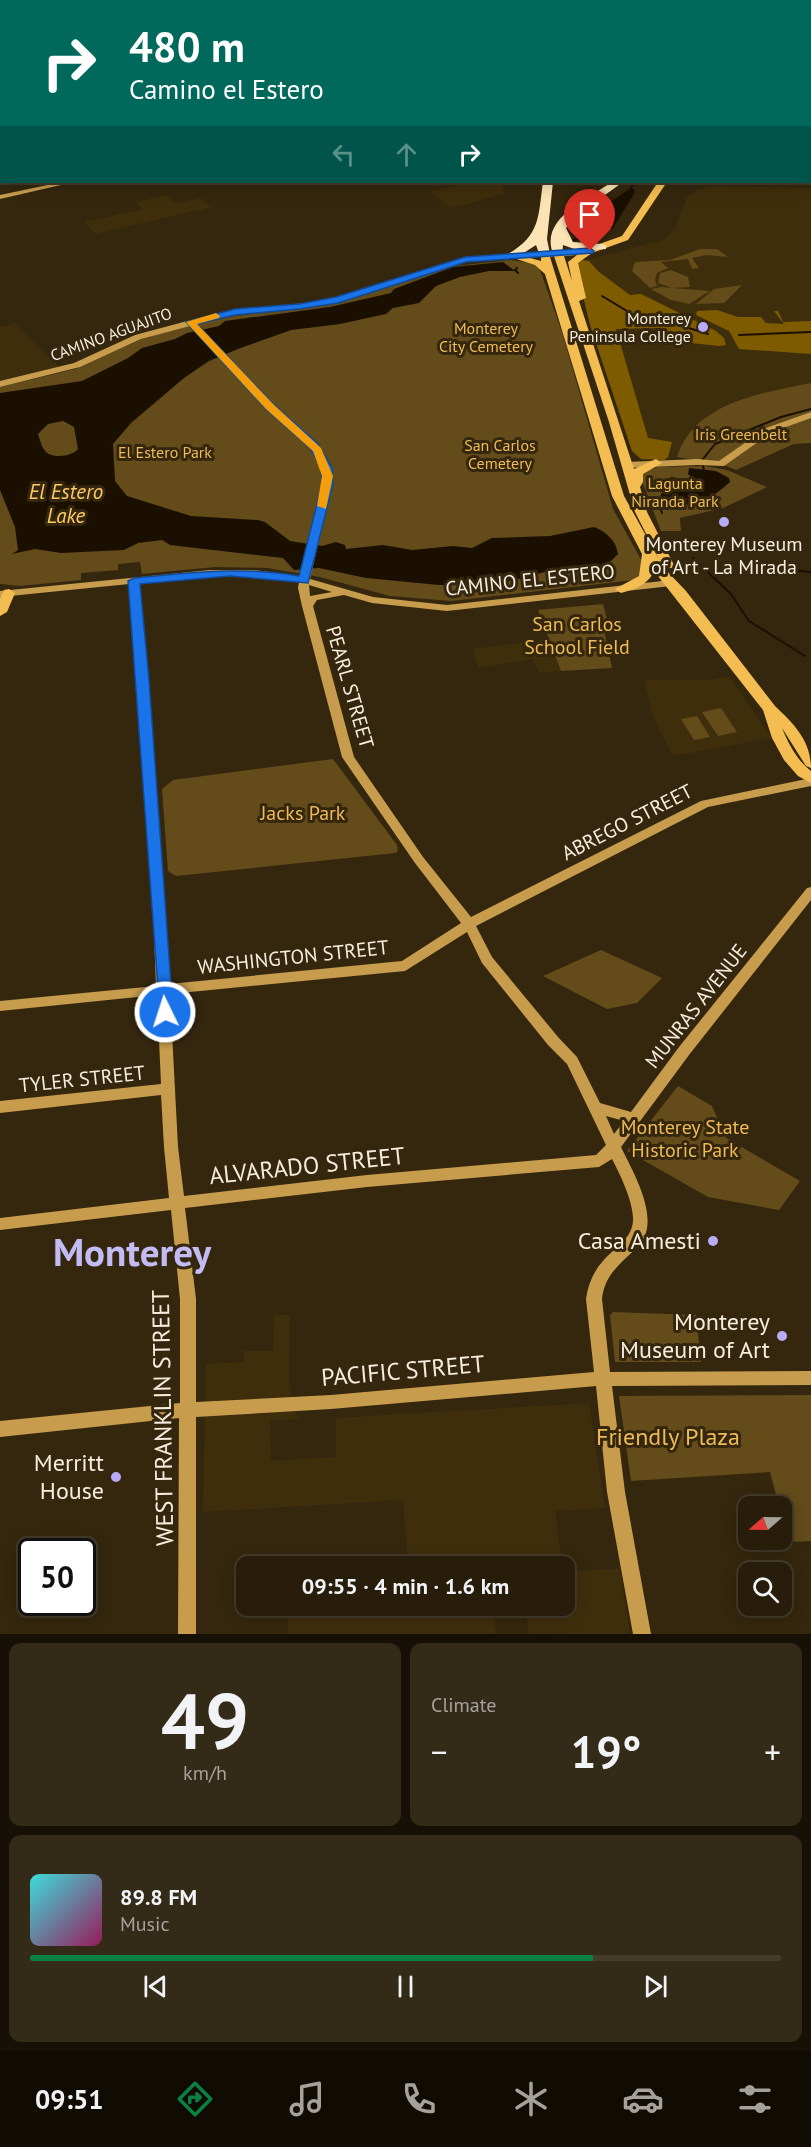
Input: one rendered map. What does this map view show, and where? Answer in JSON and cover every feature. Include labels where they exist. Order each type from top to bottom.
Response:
[{"type":"highway","points":[[544,254],[542,227],[548,183]]},
{"type":"highway","points":[[558,254],[556,240],[560,227],[571,214],[617,183]]},
{"type":"highway","points":[[512,256],[531,245],[542,227]]},
{"type":"highway","points":[[560,227],[562,238],[568,245],[602,248]]},
{"type":"main road","points":[[618,240],[650,183]]},
{"type":"main road","name":"CAMINO AGUAJITO","points":[[544,254],[602,248],[630,233],[661,183]]},
{"type":"main road","points":[[586,334],[573,262],[578,257],[602,248]]},
{"type":"main road","points":[[544,254],[612,477],[628,518],[665,578],[770,709],[787,725],[811,763]]},
{"type":"main road","points":[[558,254],[586,334],[633,488],[650,534],[675,576],[671,583]]},
{"type":"main road","points":[[512,256],[538,263],[550,273]]},
{"type":"main road","points":[[606,456],[626,465]]},
{"type":"main road","points":[[633,488],[637,482],[638,472],[656,463]]},
{"type":"main road","points":[[612,477],[626,465]]},
{"type":"main road","points":[[621,589],[647,575],[650,570],[647,552]]},
{"type":"main road","points":[[0,612],[6,592]]},
{"type":"main road","points":[[770,709],[772,726],[801,772],[811,780]]},
{"type":"street","points":[[0,198],[66,183]]},
{"type":"street","name":"CAMINO AGUAJITO","points":[[0,384],[77,364],[138,337],[190,322],[235,312],[330,302],[456,262],[544,254]]},
{"type":"street","name":"PEARL STREET","points":[[190,322],[270,407],[315,446],[324,460],[327,484],[303,588],[348,757],[419,860],[469,924],[488,960],[553,1041],[572,1060],[633,1187],[641,1220],[639,1231],[636,1238],[600,1275],[595,1287],[594,1299],[602,1378]]},
{"type":"street","points":[[626,465],[721,464],[769,430],[811,415]]},
{"type":"street","name":"CAMINO EL ESTERO","points":[[6,592],[230,572],[305,575],[372,600],[447,609],[671,583]]},
{"type":"street","name":"WEST FRANKLIN STREET","points":[[134,581],[164,989],[176,1202],[188,1299],[187,1634]]},
{"type":"street","points":[[308,606],[312,600],[320,597],[347,592]]},
{"type":"street","name":"ABREGO STREET","points":[[469,924],[705,804],[811,780]]},
{"type":"street","name":"MUNRAS AVENUE","points":[[612,1146],[811,891]]},
{"type":"street","name":"WASHINGTON STREET","points":[[0,1006],[405,966],[469,924]]},
{"type":"street","name":"TYLER STREET","points":[[0,1107],[169,1089]]},
{"type":"street","points":[[596,1108],[633,1118]]},
{"type":"street","name":"ALVARADO STREET","points":[[0,1224],[367,1181],[599,1161],[612,1146]]},
{"type":"street","points":[[602,1378],[616,1492],[642,1634]]},
{"type":"street","name":"PACIFIC STREET","points":[[0,1429],[189,1410],[331,1402],[602,1378],[811,1378]]},
{"type":"shaded area","points":[[466,183],[500,183],[505,193],[452,208],[429,192]]},
{"type":"shaded area","name":"Monterey Peninsula College","points":[[712,186],[811,188],[811,383],[733,403],[708,415],[684,442],[677,457],[656,463],[634,455],[575,263],[665,239],[676,226],[687,197],[697,190]]},
{"type":"shaded area","points":[[166,195],[176,204],[200,198],[211,207],[96,234],[84,222],[143,209],[136,202]]},
{"type":"shaded area","points":[[581,260],[589,261],[599,272],[630,295],[641,294],[716,331],[724,338],[726,345],[719,346],[663,340],[659,328],[616,329],[648,438],[672,442],[668,457],[664,460],[641,459],[632,451],[590,325],[575,263]]},
{"type":"shaded area","points":[[717,310],[738,317],[761,317],[766,323],[784,324],[774,311],[778,311],[783,322],[811,321],[811,354],[739,349],[729,331],[696,315],[697,311]]},
{"type":"shaded area","points":[[15,323],[61,369],[0,382],[0,327]]},
{"type":"shaded area","points":[[549,639],[561,671],[539,673],[532,659],[479,668],[472,649]]},
{"type":"shaded area","points":[[729,676],[772,738],[673,756],[653,717],[644,680],[713,680]]},
{"type":"shaded area","points":[[274,1315],[290,1315],[289,1385],[298,1419],[270,1421],[271,1461],[336,1457],[336,1418],[589,1403],[605,1508],[555,1511],[561,1556],[407,1556],[403,1500],[203,1512],[206,1364],[244,1362],[244,1351],[273,1351]]},
{"type":"shaded area","points":[[619,1568],[630,1634],[529,1634],[527,1616],[575,1616],[575,1571]]},
{"type":"shaded area","points":[[288,1616],[494,1616],[496,1634],[288,1634]]},
{"type":"green space","points":[[700,249],[717,249],[728,257],[706,255],[692,258],[699,268],[692,269],[688,259],[661,262],[668,268],[657,273],[655,280],[657,286],[650,288],[632,271],[635,262],[670,260]]},
{"type":"green space","name":"El Estero Park","points":[[510,260],[533,263],[539,267],[562,332],[613,509],[644,565],[643,574],[634,580],[451,601],[390,596],[320,577],[267,568],[215,567],[142,574],[140,562],[118,564],[118,570],[81,573],[81,580],[20,586],[0,584],[0,387],[75,369],[146,337],[213,319],[340,302],[454,266]]},
{"type":"green space","points":[[671,270],[688,277],[690,287],[672,288],[658,283],[660,273]]},
{"type":"green space","points":[[742,285],[724,303],[696,304],[714,289]]},
{"type":"green space","points":[[661,287],[710,291],[689,304],[671,300],[651,289]]},
{"type":"green space","name":"Iris Greenbelt","points":[[811,383],[811,443],[794,444],[736,470],[721,464],[677,457],[686,438],[698,424],[714,412],[752,396]]},
{"type":"green space","name":"Lagunta Niranda Park","points":[[705,466],[727,470],[767,487],[723,508],[680,518],[681,531],[661,531],[643,484],[642,472],[658,467]]},
{"type":"green space","name":"San Carlos School Field","points":[[603,604],[607,619],[603,625],[612,668],[561,671],[538,610]]},
{"type":"green space","points":[[721,708],[737,732],[718,736],[702,712]]},
{"type":"green space","points":[[697,716],[710,737],[694,740],[681,719]]},
{"type":"green space","name":"Jacks Park","points":[[333,759],[397,845],[396,853],[176,876],[168,871],[162,789],[173,780]]},
{"type":"green space","points":[[601,950],[662,978],[637,1003],[607,1009],[543,976]]},
{"type":"green space","name":"Monterey State Historic Park","points":[[678,1086],[712,1106],[726,1138],[800,1181],[779,1210],[708,1197],[627,1151]]},
{"type":"green space","points":[[613,1312],[696,1315],[701,1362],[615,1362],[610,1315]]},
{"type":"green space","name":"Friendly Plaza","points":[[811,1395],[811,1541],[795,1542],[792,1540],[792,1496],[776,1496],[770,1472],[631,1481],[619,1396]]},
{"type":"water","points":[[631,188],[635,190],[634,194],[613,228],[587,235],[585,231],[608,209],[607,204]]},
{"type":"water","name":"El Estero Lake","points":[[503,262],[515,271],[489,271],[460,277],[436,286],[419,303],[393,308],[386,314],[340,324],[291,330],[209,361],[184,378],[131,423],[113,444],[115,481],[127,496],[191,516],[258,520],[265,522],[290,541],[322,546],[336,542],[345,545],[346,549],[383,545],[412,550],[453,546],[472,548],[492,538],[550,536],[594,527],[606,534],[615,545],[618,554],[611,561],[594,568],[548,571],[520,579],[484,585],[439,585],[366,578],[319,568],[294,570],[283,558],[170,545],[162,540],[138,543],[124,550],[61,553],[35,549],[12,554],[18,550],[15,527],[0,490],[0,393],[82,381],[128,358],[142,348],[175,339],[187,333],[219,326],[225,321],[330,307],[391,293],[394,289],[453,267]],"holes":[[[63,421],[74,427],[78,449],[68,455],[58,456],[46,452],[38,434],[48,424]]]},
{"type":"water","points":[[689,468],[716,471],[729,478],[730,482],[698,502],[680,505],[660,499],[661,494],[667,490],[667,479],[672,477],[691,482],[695,480],[688,474]]},
{"type":"waterway","points":[[631,188],[634,183]]},
{"type":"waterway","points":[[570,242],[587,235]]},
{"type":"waterway","points":[[517,268],[515,270],[518,273]]},
{"type":"waterway","points":[[602,296],[637,317],[669,322],[708,334]]},
{"type":"waterway","points":[[739,335],[811,332]]},
{"type":"waterway","points":[[703,459],[715,444],[781,417],[811,409]]},
{"type":"waterway","points":[[703,466],[704,470]]},
{"type":"waterway","points":[[662,513],[660,506],[667,502]]},
{"type":"waterway","points":[[693,558],[731,594],[749,621],[805,656]]},
{"type":"waterway","points":[[760,567],[811,572]]},
{"type":"slow traffic","points":[[216,316],[190,322],[270,407],[310,441],[317,450],[324,460],[327,476],[323,506]]},
{"type":"place","name":"Monterey Peninsula College","points":[[703,327]]},
{"type":"place","name":"Monterey Museum of Art - La Mirada","points":[[724,522]]},
{"type":"place","name":"Casa Amesti","points":[[713,1241]]},
{"type":"place","name":"Monterey Museum of Art","points":[[782,1336]]},
{"type":"place","name":"Merritt House","points":[[116,1477]]},
{"type":"district","name":"Monterey","points":[[132,1252]]},
{"type":"route","points":[[165,1012],[158,887],[134,581],[230,572],[268,574],[304,580],[327,484],[324,460],[315,446],[270,407],[190,322],[235,312],[299,307],[338,300],[420,273],[481,257],[590,251]]},
{"type":"park label","name":"Monterey City Cemetery","points":[[486,337]]},
{"type":"park label","name":"San Carlos Cemetery","points":[[500,454]]}]
